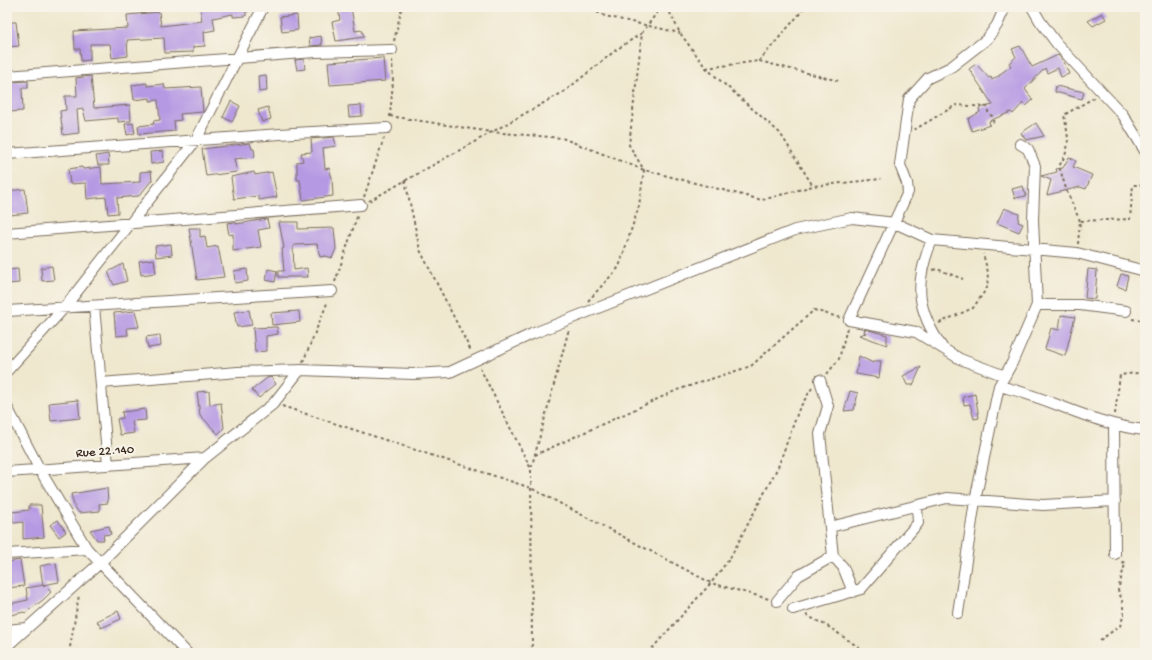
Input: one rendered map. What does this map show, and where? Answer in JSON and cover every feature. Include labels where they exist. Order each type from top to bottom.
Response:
[{"type":"street","points":[[7,371],[64,308],[196,140],[263,7]]},
{"type":"street","points":[[1005,7],[997,25],[987,39],[951,67],[928,78],[909,99],[900,165],[908,183],[908,192],[849,320],[916,332],[960,359],[1005,376]]},
{"type":"street","points":[[1032,7],[1057,44],[1123,115],[1145,151]]},
{"type":"street","points":[[7,76],[315,52],[392,50]]},
{"type":"street","points":[[7,154],[387,128]]},
{"type":"street","points":[[958,613],[975,501],[999,386],[1005,376],[1036,305],[1034,250],[1035,166],[1028,149],[1020,144]]},
{"type":"street","points":[[7,233],[361,205]]},
{"type":"street","points":[[101,383],[238,372],[300,370],[440,374],[450,372],[572,318],[794,230],[852,218],[895,223],[932,240],[1077,253],[1145,271]]},
{"type":"street","points":[[932,240],[920,275],[920,287],[924,316],[929,328],[944,350]]},
{"type":"street","points":[[7,311],[332,291]]},
{"type":"street","points":[[1036,305],[1080,304],[1126,311]]},
{"type":"street","points":[[94,306],[108,465]]},
{"type":"street","points":[[7,646],[100,563],[205,458],[273,404],[300,370]]},
{"type":"street","points":[[820,380],[828,406],[820,434],[833,556],[843,567],[853,592]]},
{"type":"street","points":[[999,386],[1034,396],[1114,425],[1145,430]]},
{"type":"street","points":[[7,407],[40,470],[87,549],[187,653]]},
{"type":"street","points":[[1114,425],[1115,554]]},
{"type":"street","name":"Rue 22.140","points":[[7,472],[205,458]]},
{"type":"street","points":[[830,527],[947,498],[1043,506],[1114,501]]},
{"type":"street","points":[[793,609],[863,588],[918,523],[917,506]]},
{"type":"street","points":[[7,554],[87,549]]},
{"type":"street","points":[[777,601],[798,576],[833,556]]},
{"type":"street","points":[[7,630],[26,628]]},
{"type":"path","points":[[300,370],[332,291],[387,128],[390,116],[393,81],[392,50],[402,7]]},
{"type":"path","points":[[586,7],[605,16],[680,33]]},
{"type":"path","points":[[361,205],[565,91],[616,50],[642,33],[661,7]]},
{"type":"path","points":[[667,7],[680,33],[706,68],[780,133],[813,186]]},
{"type":"path","points":[[759,61],[802,11],[803,7]]},
{"type":"path","points":[[532,653],[531,469],[572,318],[619,267],[639,206],[644,170],[629,145],[642,33]]},
{"type":"path","points":[[706,68],[759,61],[839,81]]},
{"type":"path","points":[[1077,253],[1080,221],[1067,192],[1059,166],[1066,156],[1069,144],[1064,115],[1103,93]]},
{"type":"path","points":[[904,143],[914,130],[956,105],[988,107],[988,114],[992,116],[994,124]]},
{"type":"path","points":[[390,116],[490,132],[562,138],[644,170],[762,200],[813,186],[881,179]]},
{"type":"path","points":[[405,180],[420,250],[531,469]]},
{"type":"path","points":[[1080,221],[1130,219],[1133,185],[1145,185]]},
{"type":"path","points":[[929,328],[973,308],[986,288],[988,272],[983,254],[985,245]]},
{"type":"path","points":[[920,275],[937,269],[963,279]]},
{"type":"path","points":[[535,455],[677,390],[751,366],[814,310],[849,320],[839,359],[831,371],[810,390],[799,409],[790,428],[778,467],[747,529],[730,558],[711,583],[648,653]]},
{"type":"path","points":[[1126,311],[1130,318],[1145,321]]},
{"type":"path","points":[[1114,425],[1120,375],[1145,372]]},
{"type":"path","points":[[273,404],[531,488],[711,583],[777,601]]},
{"type":"path","points":[[1100,640],[1120,626],[1124,614],[1122,600],[1118,590],[1124,564],[1115,554]]},
{"type":"path","points":[[70,653],[82,580]]},
{"type":"path","points":[[793,609],[830,627],[867,653]]},
{"type":"building","points":[[212,7],[213,9],[249,7],[249,11],[246,12],[246,16],[233,17],[233,14],[213,18],[215,30],[204,32],[205,46],[193,47],[193,52],[165,53],[164,38],[127,40],[128,56],[112,58],[110,44],[90,44],[90,60],[81,61],[80,49],[75,49],[74,31],[128,28],[127,15],[159,12],[161,26],[202,21],[200,8]]},
{"type":"building","points":[[338,7],[351,7],[355,31],[362,30],[364,37],[336,41],[332,22],[340,20]]},
{"type":"building","points":[[1102,13],[1106,19],[1093,26],[1088,21]]},
{"type":"building","points":[[297,15],[298,30],[282,32],[280,17]]},
{"type":"building","points":[[7,22],[16,22],[19,46],[7,47]]},
{"type":"building","points":[[321,36],[322,45],[310,46],[309,38]]},
{"type":"building","points":[[1020,46],[1032,67],[1058,55],[1064,62],[1069,74],[1061,77],[1058,68],[1047,73],[1045,68],[1025,89],[1033,100],[1026,106],[1023,103],[1013,114],[1011,112],[989,121],[990,125],[972,131],[968,119],[980,112],[979,108],[993,105],[969,69],[976,64],[989,78],[991,77],[992,80],[1000,76],[1000,74],[1011,66],[1009,63],[1016,57],[1012,49]]},
{"type":"building","points":[[383,58],[385,81],[330,85],[328,62]]},
{"type":"building","points":[[304,59],[305,69],[297,70],[295,60]]},
{"type":"building","points":[[266,75],[267,91],[259,92],[258,76]]},
{"type":"building","points":[[91,76],[94,108],[130,105],[131,121],[118,122],[118,118],[86,121],[83,109],[77,110],[79,133],[63,135],[60,111],[66,110],[65,96],[77,96],[76,78]]},
{"type":"building","points":[[28,81],[28,88],[22,88],[23,111],[8,112],[7,82]]},
{"type":"building","points":[[147,83],[147,86],[164,84],[165,89],[201,87],[203,112],[180,114],[181,120],[174,121],[175,131],[139,134],[138,126],[154,124],[153,121],[160,120],[158,100],[150,101],[150,98],[134,100],[132,85]]},
{"type":"building","points":[[1056,86],[1084,92],[1082,99],[1055,92]]},
{"type":"building","points":[[231,101],[240,106],[232,122],[223,117]]},
{"type":"building","points":[[361,105],[362,116],[349,117],[348,106]]},
{"type":"building","points":[[268,107],[271,119],[262,122],[258,110]]},
{"type":"building","points":[[133,123],[135,133],[127,135],[125,124]]},
{"type":"building","points":[[1036,123],[1044,136],[1026,140],[1021,133]]},
{"type":"building","points":[[334,137],[336,146],[323,148],[325,169],[329,168],[332,178],[333,196],[303,200],[300,180],[297,180],[297,162],[303,161],[301,153],[312,152],[311,139]]},
{"type":"building","points":[[250,143],[252,149],[254,149],[255,157],[234,159],[237,172],[206,176],[202,149]]},
{"type":"building","points":[[163,151],[164,162],[151,164],[150,152]]},
{"type":"building","points":[[108,154],[109,165],[98,165],[96,156]]},
{"type":"building","points":[[1069,157],[1076,161],[1073,167],[1092,175],[1086,189],[1080,187],[1047,195],[1051,180],[1041,176],[1057,172],[1056,169],[1063,168]]},
{"type":"building","points":[[82,167],[83,169],[101,167],[102,184],[140,182],[140,172],[151,171],[152,180],[139,196],[117,198],[118,213],[108,214],[106,197],[87,199],[86,183],[70,184],[68,169]]},
{"type":"building","points":[[254,172],[255,175],[272,172],[277,197],[259,200],[258,196],[234,199],[231,177]]},
{"type":"building","points":[[1023,186],[1026,196],[1015,198],[1012,189]]},
{"type":"building","points":[[25,189],[28,213],[10,215],[9,203],[7,203],[7,191]]},
{"type":"building","points":[[1004,208],[1019,214],[1018,222],[1023,224],[1019,232],[997,223]]},
{"type":"building","points":[[267,219],[269,228],[258,230],[261,247],[233,251],[233,234],[229,235],[227,223],[236,222],[236,224]]},
{"type":"building","points":[[279,222],[298,222],[298,229],[334,228],[336,249],[332,258],[326,256],[320,257],[317,244],[295,245],[293,246],[294,270],[307,268],[308,277],[278,277],[278,271],[284,271],[282,249],[284,248]]},
{"type":"building","points":[[189,228],[200,228],[200,237],[205,236],[207,248],[218,246],[224,277],[197,280]]},
{"type":"building","points":[[171,244],[172,255],[156,257],[155,246]]},
{"type":"building","points":[[154,259],[156,273],[141,275],[139,261]]},
{"type":"building","points":[[123,264],[127,281],[114,285],[108,272]]},
{"type":"building","points":[[52,266],[54,280],[42,281],[41,268]]},
{"type":"building","points":[[18,269],[19,283],[7,284],[7,270]]},
{"type":"building","points":[[247,269],[248,281],[235,283],[234,271]]},
{"type":"building","points":[[268,269],[277,271],[275,282],[266,280]]},
{"type":"building","points":[[1088,269],[1097,270],[1095,299],[1085,298]]},
{"type":"building","points":[[1121,274],[1128,276],[1125,289],[1117,286]]},
{"type":"building","points":[[249,310],[252,325],[237,327],[234,312]]},
{"type":"building","points":[[135,311],[139,327],[127,328],[128,335],[116,336],[114,313]]},
{"type":"building","points":[[299,311],[300,322],[272,325],[271,313]]},
{"type":"building","points":[[1061,315],[1075,317],[1065,356],[1045,349],[1051,328],[1059,330]]},
{"type":"building","points":[[277,327],[278,334],[266,336],[266,351],[255,352],[253,328]]},
{"type":"building","points":[[865,329],[887,335],[887,345],[859,335],[866,333],[864,332]]},
{"type":"building","points":[[160,335],[161,346],[148,348],[146,337]]},
{"type":"building","points":[[859,356],[873,363],[874,361],[881,361],[879,378],[856,374]]},
{"type":"building","points":[[921,367],[913,385],[907,385],[903,376]]},
{"type":"building","points":[[271,377],[276,384],[259,398],[252,390],[267,378]]},
{"type":"building","points":[[209,391],[210,405],[221,403],[224,428],[218,434],[200,415],[197,392]]},
{"type":"building","points":[[850,391],[858,393],[854,410],[844,411]]},
{"type":"building","points":[[975,394],[979,418],[974,419],[970,404],[964,405],[963,397]]},
{"type":"building","points":[[78,400],[80,418],[51,421],[49,403]]},
{"type":"building","points":[[145,409],[146,420],[132,421],[134,433],[120,435],[117,419],[123,418],[122,412]]},
{"type":"building","points":[[107,488],[108,503],[99,504],[100,511],[79,513],[74,506],[71,494]]},
{"type":"building","points":[[29,505],[41,505],[44,537],[23,539],[23,522],[13,523],[12,512],[29,510]]},
{"type":"building","points":[[58,520],[66,532],[59,537],[50,525]]},
{"type":"building","points":[[109,526],[111,534],[103,535],[104,540],[97,540],[90,530]]},
{"type":"building","points":[[20,560],[24,586],[7,588],[7,562]]},
{"type":"building","points":[[56,563],[59,582],[43,585],[40,566]]},
{"type":"building","points":[[44,585],[51,592],[43,600],[25,613],[11,615],[9,604],[28,600],[26,588]]},
{"type":"building","points":[[118,611],[121,619],[101,628],[97,621]]}]
